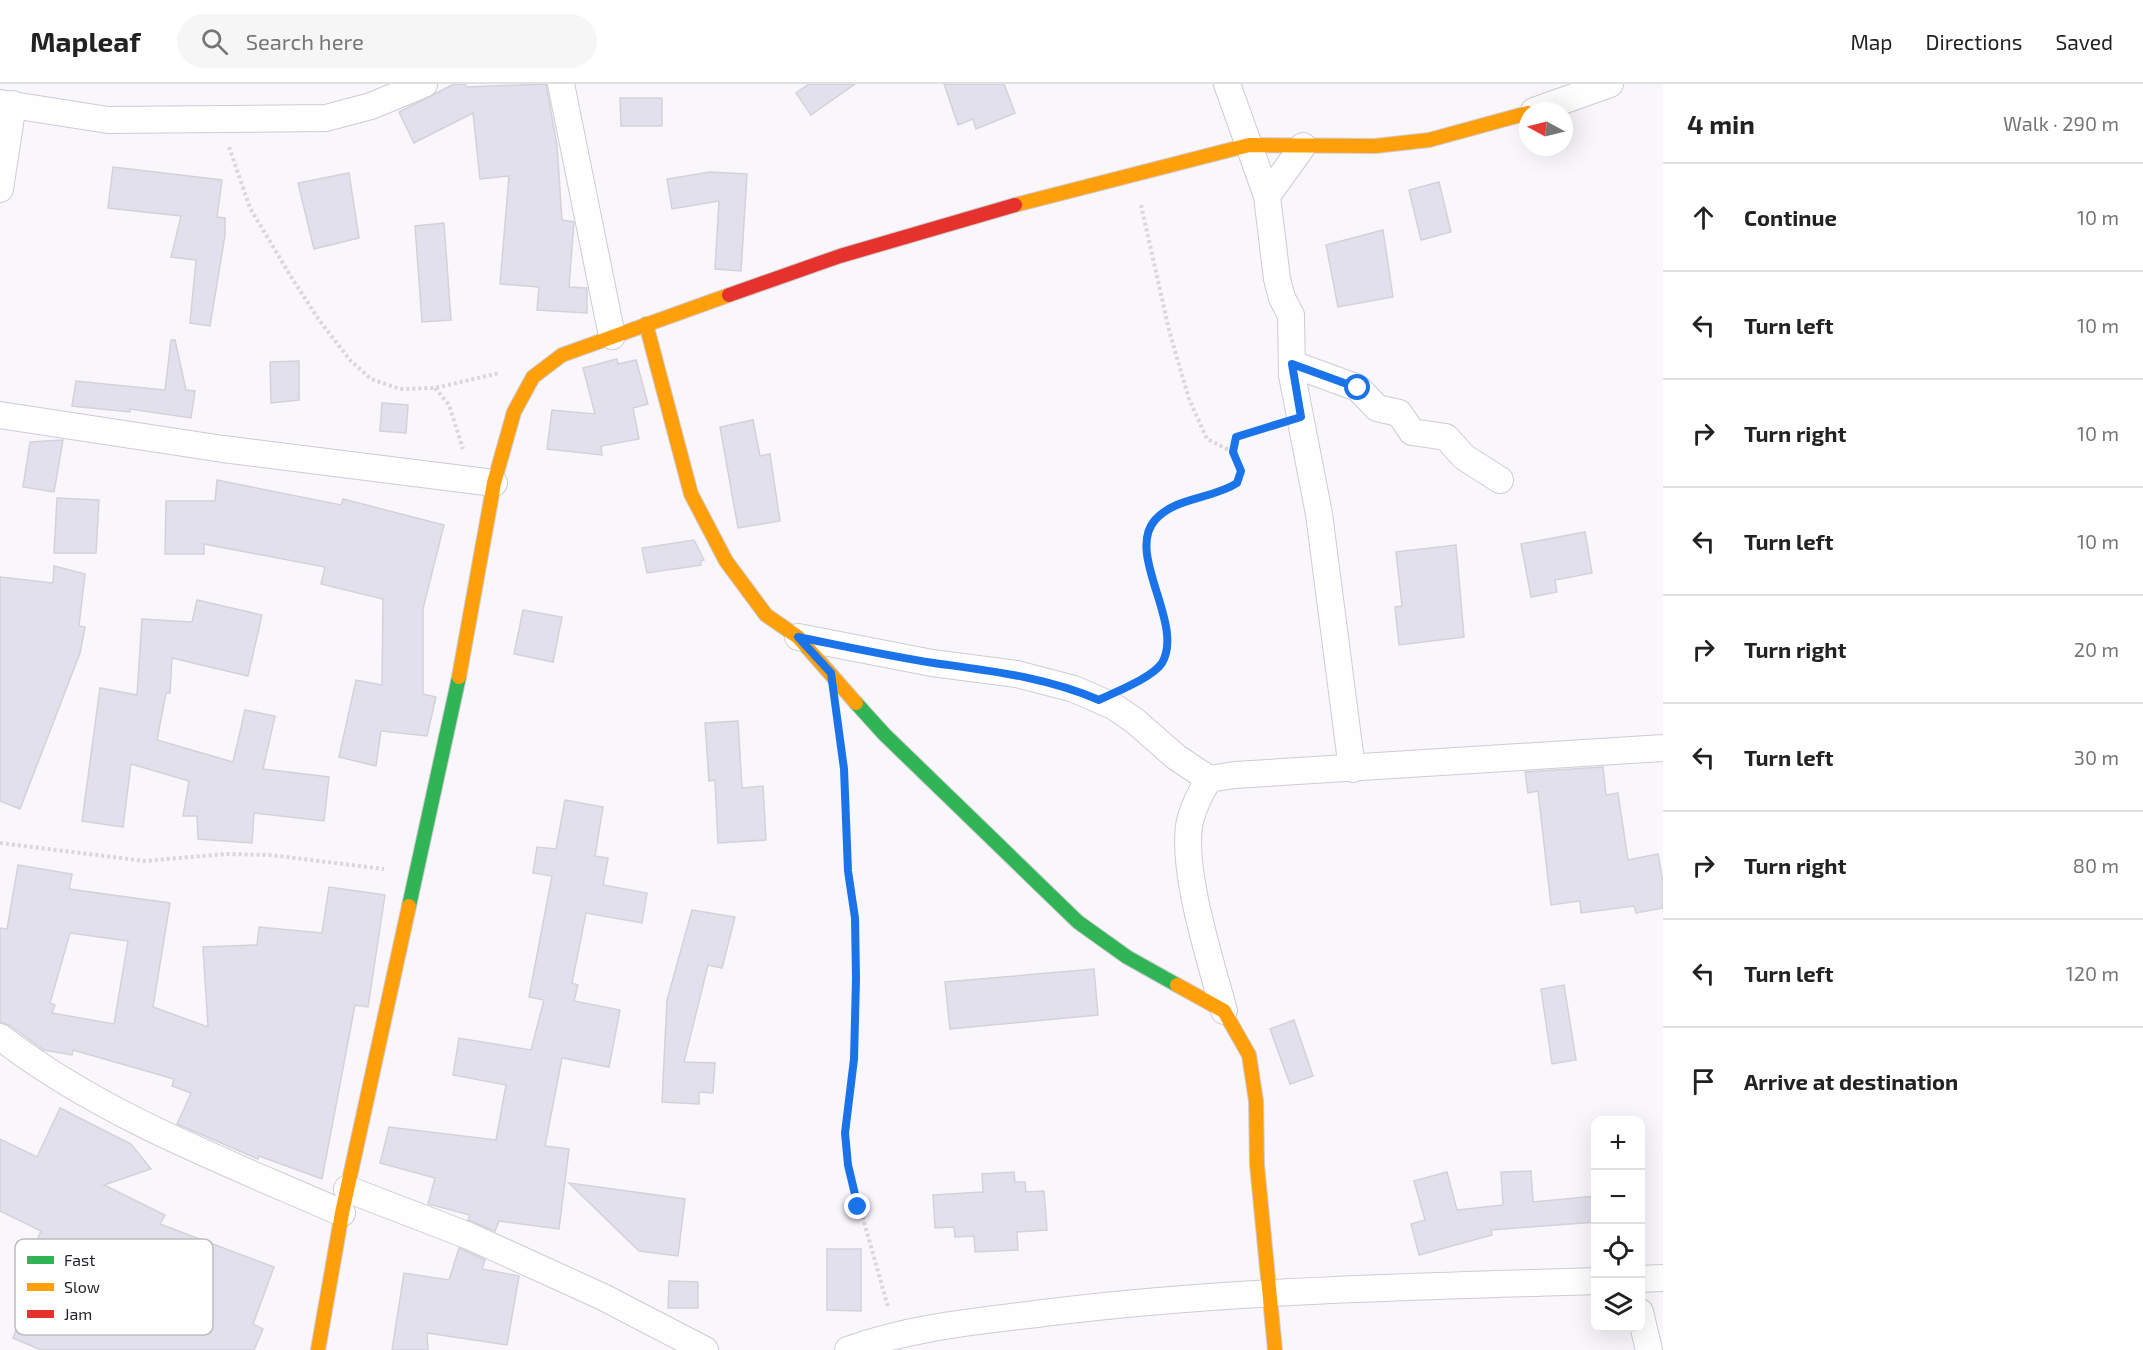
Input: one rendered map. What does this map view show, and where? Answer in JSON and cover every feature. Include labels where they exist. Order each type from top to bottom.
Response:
[{"type":"street","points":[[0,189],[6,104],[108,120],[326,118],[371,106],[424,84]]},
{"type":"street","points":[[561,84],[612,336]]},
{"type":"street","points":[[1227,84],[1267,196],[1277,279],[1282,298],[1291,315],[1292,364],[1319,514],[1352,769]]},
{"type":"street","points":[[1558,102],[1600,86]]},
{"type":"street","points":[[318,1350],[345,1201],[469,633],[494,483],[514,412],[533,377],[562,355],[840,256],[1133,175],[1249,145],[1375,146],[1429,140],[1519,115]]},
{"type":"street","points":[[1267,196],[1303,146]]},
{"type":"street","points":[[646,324],[691,494],[726,561],[766,615],[798,637],[892,742],[1078,922],[1127,957],[1224,1011]]},
{"type":"street","points":[[1292,364],[1358,388],[1377,408],[1399,413],[1412,432],[1446,437],[1464,457],[1500,480]]},
{"type":"street","points":[[0,415],[223,449],[494,483]]},
{"type":"street","points":[[798,637],[932,663],[1017,674],[1074,689],[1136,721],[1176,757],[1209,779],[1235,775],[1352,769],[1570,752],[1663,748]]},
{"type":"street","points":[[1209,779],[1197,798],[1190,824],[1191,873],[1224,1011],[1249,1055],[1257,1101],[1257,1165],[1275,1350]]},
{"type":"street","points":[[0,1037],[27,1058],[163,1134],[345,1201],[469,1236],[603,1297],[705,1350]]},
{"type":"street","points":[[1645,1279],[1663,1278]]},
{"type":"street","points":[[848,1350],[896,1333],[1151,1300],[1270,1292],[1591,1281]]},
{"type":"street","points":[[1645,1331],[1649,1350]]},
{"type":"path","points":[[220,120],[250,208],[318,320],[350,360],[371,379],[400,389],[435,388],[501,372],[516,372],[533,377]]},
{"type":"path","points":[[1133,175],[1145,216],[1169,330],[1189,399],[1207,439],[1233,452]]},
{"type":"path","points":[[435,388],[449,405],[457,425],[467,479]]},
{"type":"path","points":[[1099,700],[1154,672],[1162,662],[1166,646],[1162,610],[1147,556],[1147,540],[1152,523],[1162,513],[1192,500],[1226,491],[1237,483],[1241,471],[1233,452],[1236,437],[1301,417]]},
{"type":"path","points":[[838,726],[844,769],[848,871],[855,918],[854,1059],[845,1133],[848,1165],[896,1333]]},
{"type":"path","points":[[0,843],[145,861],[226,854],[270,855],[418,873]]},
{"type":"building","points":[[454,84],[465,84],[467,87],[546,84],[557,145],[562,220],[574,222],[569,287],[587,288],[587,313],[537,310],[539,287],[500,284],[509,176],[480,179],[473,113],[414,143],[399,112]]},
{"type":"building","points":[[809,84],[855,84],[811,115],[796,93]]},
{"type":"building","points":[[944,84],[1004,84],[1015,113],[976,129],[973,119],[958,125]]},
{"type":"building","points":[[620,98],[662,98],[662,126],[621,126]]},
{"type":"building","points":[[113,167],[222,180],[217,217],[225,218],[225,235],[210,326],[190,323],[196,260],[171,257],[181,216],[108,208]]},
{"type":"building","points":[[710,172],[747,174],[741,271],[715,269],[719,201],[672,209],[667,179]]},
{"type":"building","points":[[349,173],[359,238],[314,249],[298,183]]},
{"type":"building","points":[[1439,182],[1451,232],[1421,240],[1409,190]]},
{"type":"building","points":[[444,223],[451,320],[422,322],[415,226]]},
{"type":"building","points":[[1383,230],[1393,297],[1338,307],[1326,245]]},
{"type":"building","points":[[171,340],[175,340],[186,390],[195,391],[191,418],[130,409],[130,412],[72,406],[76,381],[165,390]]},
{"type":"building","points":[[617,359],[618,364],[636,360],[648,404],[633,408],[639,439],[601,446],[602,455],[547,449],[552,410],[595,414],[583,368]]},
{"type":"building","points":[[299,361],[299,400],[271,403],[270,362]]},
{"type":"building","points":[[382,403],[408,405],[406,433],[380,431]]},
{"type":"building","points":[[753,420],[760,456],[770,454],[780,521],[738,528],[720,427]]},
{"type":"building","points":[[63,440],[54,492],[23,487],[30,442]]},
{"type":"building","points":[[217,480],[341,505],[343,499],[444,525],[423,609],[423,694],[436,697],[427,736],[381,731],[376,766],[339,757],[356,680],[382,685],[383,599],[321,584],[325,567],[204,544],[204,554],[165,554],[166,501],[215,501]]},
{"type":"building","points":[[57,498],[99,500],[96,553],[54,553]]},
{"type":"building","points":[[1585,532],[1592,573],[1555,580],[1557,592],[1531,597],[1521,544]]},
{"type":"building","points":[[694,540],[704,560],[701,561],[701,565],[647,573],[642,548]]},
{"type":"building","points":[[1456,545],[1464,637],[1399,645],[1395,607],[1402,606],[1396,552]]},
{"type":"building","points":[[54,566],[85,574],[79,626],[85,627],[80,653],[20,809],[0,801],[0,577],[53,583]]},
{"type":"building","points":[[197,600],[262,615],[248,676],[172,658],[170,693],[166,693],[157,740],[233,762],[245,710],[275,716],[263,769],[329,777],[324,821],[254,813],[252,843],[198,839],[197,816],[183,816],[189,781],[131,764],[123,827],[82,821],[100,688],[137,695],[142,619],[192,622]]},
{"type":"building","points":[[523,610],[562,617],[553,662],[514,654]]},
{"type":"building","points":[[738,721],[742,788],[763,786],[766,840],[718,843],[715,780],[709,781],[705,723]]},
{"type":"building","points":[[1603,767],[1606,795],[1618,793],[1628,860],[1658,854],[1663,882],[1663,908],[1636,913],[1634,906],[1581,913],[1580,901],[1551,905],[1538,791],[1528,793],[1525,772]]},
{"type":"building","points":[[565,800],[603,807],[595,856],[608,858],[603,885],[647,893],[642,923],[586,913],[572,983],[578,985],[574,1001],[620,1010],[609,1067],[562,1058],[545,1146],[569,1149],[559,1229],[499,1221],[495,1231],[468,1220],[470,1215],[428,1204],[435,1178],[380,1163],[389,1127],[496,1140],[506,1085],[453,1075],[459,1038],[531,1050],[544,1000],[529,997],[552,876],[533,873],[537,847],[556,849]]},
{"type":"building","points":[[18,865],[72,874],[69,889],[170,903],[153,1007],[208,1027],[203,947],[257,945],[259,927],[322,933],[329,887],[385,895],[368,1007],[355,1005],[322,1179],[259,1156],[258,1159],[177,1124],[191,1093],[172,1086],[174,1079],[73,1050],[72,1055],[44,1050],[9,1025],[0,1022],[0,928],[7,929]],"holes":[[[70,933],[128,941],[114,1024],[52,1013],[55,1005],[50,1003]]]},
{"type":"building","points":[[692,910],[735,917],[722,968],[708,965],[684,1062],[715,1063],[713,1093],[699,1092],[699,1104],[662,1102],[667,1000]]},
{"type":"building","points":[[1094,969],[1098,1015],[950,1029],[945,982]]},
{"type":"building","points":[[1564,985],[1576,1060],[1552,1064],[1541,989]]},
{"type":"building","points":[[1294,1020],[1313,1076],[1290,1084],[1270,1029]]},
{"type":"building","points":[[60,1108],[131,1144],[151,1169],[104,1185],[165,1215],[160,1224],[200,1239],[38,1239],[41,1231],[0,1211],[0,1139],[37,1157]]},
{"type":"building","points":[[1531,1171],[1533,1202],[1591,1196],[1591,1222],[1491,1230],[1492,1235],[1419,1255],[1411,1224],[1425,1220],[1414,1181],[1447,1172],[1457,1210],[1503,1205],[1501,1172]]},
{"type":"building","points":[[1014,1172],[1015,1182],[1025,1182],[1026,1192],[1044,1191],[1047,1230],[1017,1232],[1018,1250],[975,1252],[974,1236],[955,1237],[954,1227],[935,1228],[933,1195],[983,1192],[982,1174]]},
{"type":"building","points":[[569,1183],[685,1199],[678,1256],[639,1251]]},
{"type":"building","points":[[213,1244],[274,1267],[253,1324],[263,1329],[254,1350],[41,1350],[13,1338],[15,1333],[15,1335],[213,1335]]},
{"type":"building","points":[[459,1248],[485,1260],[482,1269],[519,1276],[507,1345],[427,1333],[428,1350],[392,1350],[404,1273],[449,1280]]},
{"type":"building","points":[[827,1249],[861,1249],[861,1311],[827,1310]]},
{"type":"building","points":[[669,1281],[698,1282],[698,1308],[668,1308]]},
{"type":"traffic: fast","points":[[409,906],[459,677]]},
{"type":"traffic: fast","points":[[856,703],[884,734],[1078,922],[1127,957],[1177,985]]},
{"type":"traffic: slow","points":[[1015,205],[1249,145],[1375,146],[1429,140],[1519,115]]},
{"type":"traffic: slow","points":[[459,677],[494,483],[514,412],[533,377],[562,355],[729,295]]},
{"type":"traffic: slow","points":[[646,324],[691,494],[726,561],[766,615],[798,637],[856,703]]},
{"type":"traffic: slow","points":[[318,1350],[342,1213],[409,906]]},
{"type":"traffic: slow","points":[[1177,985],[1224,1011],[1249,1055],[1256,1101],[1257,1165],[1275,1350]]},
{"type":"traffic: jam","points":[[729,295],[840,256],[1015,205]]},
{"type":"route","points":[[858,1207],[848,1165],[845,1133],[854,1059],[856,979],[855,918],[848,871],[844,769],[831,673],[798,637],[932,663],[1017,674],[1074,689],[1099,700],[1154,672],[1162,662],[1166,646],[1162,610],[1147,556],[1147,540],[1152,523],[1162,513],[1192,500],[1226,491],[1237,483],[1241,471],[1233,452],[1236,437],[1301,417],[1292,375],[1292,364],[1358,388]]}]
